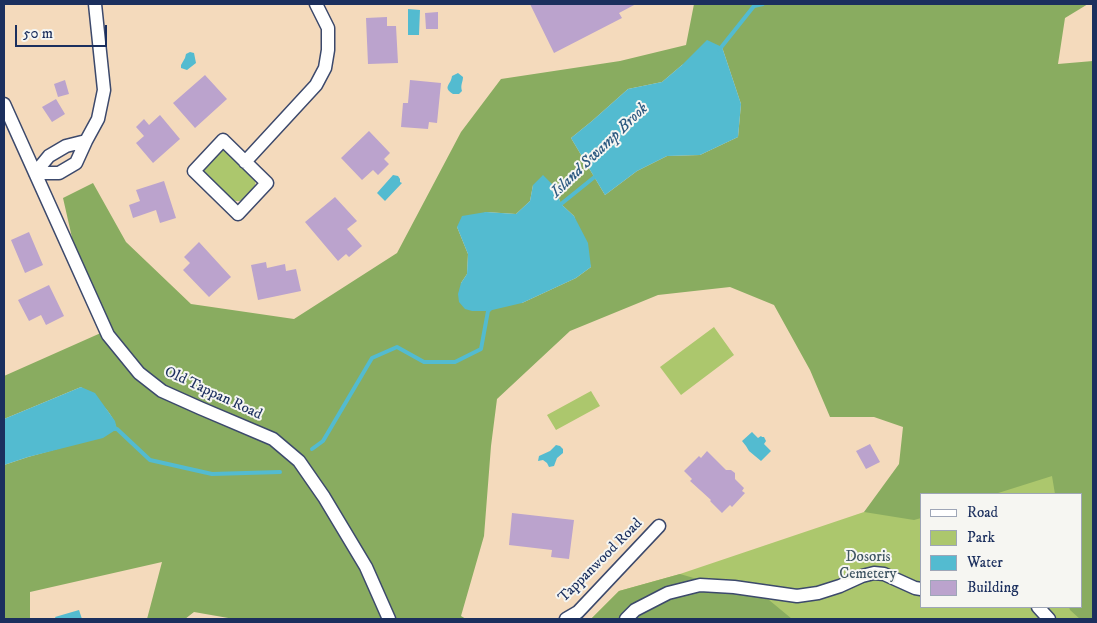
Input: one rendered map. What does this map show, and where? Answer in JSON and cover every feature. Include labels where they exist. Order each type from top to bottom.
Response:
[{"type":"street","points":[[35,173],[59,173],[76,163],[98,118],[104,90],[95,4]]},
{"type":"street","points":[[245,162],[316,86],[325,68],[328,50],[328,28],[316,4]]},
{"type":"street","name":"Old Tappan Road","points":[[4,104],[108,335],[139,373],[162,391],[273,439],[299,461],[324,497],[366,567],[389,619]]},
{"type":"street","points":[[223,140],[245,162],[267,183],[238,214],[194,171],[223,140]]},
{"type":"street","points":[[35,173],[49,156],[66,146],[86,141]]},
{"type":"street","name":"Tappanwood Road","points":[[566,619],[578,612],[659,526]]},
{"type":"street","points":[[626,619],[634,610],[668,593],[700,585],[734,587],[797,596],[818,593],[874,573],[884,574],[920,589]]},
{"type":"street","points":[[1039,608],[1049,619]]},
{"type":"green space","points":[[694,4],[1088,4],[1065,18],[1058,64],[1093,61],[1093,619],[1080,619],[1069,608],[1082,608],[1082,493],[1055,493],[1052,476],[998,493],[920,493],[920,518],[914,520],[864,512],[899,464],[903,427],[874,417],[830,417],[810,370],[774,305],[730,287],[658,295],[570,331],[497,399],[491,446],[484,536],[461,616],[466,619],[234,619],[194,612],[185,619],[147,619],[162,562],[30,592],[30,619],[4,619],[4,465],[117,429],[107,410],[81,387],[4,419],[4,376],[103,332],[73,242],[63,198],[93,183],[126,242],[191,304],[294,319],[397,253],[461,132],[501,79],[620,61],[686,45]],"holes":[[[722,47],[741,104],[738,137],[700,155],[667,156],[637,171],[605,195],[571,138],[628,89],[662,82],[682,65]],[[533,185],[555,187],[561,204],[574,216],[591,267],[576,278],[522,303],[461,283],[467,274],[468,254],[457,227],[486,212],[516,214],[530,201]]]},
{"type":"green space","points":[[221,150],[226,151],[255,178],[254,188],[240,201],[233,200],[203,171]]},
{"type":"green space","points":[[714,327],[734,355],[681,395],[660,367]]},
{"type":"green space","points":[[591,391],[600,406],[556,430],[547,415]]},
{"type":"green space","name":"Dosoris Cemetery","points":[[1052,440],[1093,509],[1093,619],[591,619],[619,591],[680,574],[864,512]]},
{"type":"green space","points":[[680,574],[769,600],[792,619],[591,619],[619,591]]},
{"type":"water","points":[[408,9],[420,10],[419,35],[408,35]]},
{"type":"water","points":[[707,40],[722,47],[741,104],[738,137],[700,155],[667,156],[637,171],[605,195],[571,138],[628,89],[662,82]]},
{"type":"water","points":[[194,53],[196,63],[187,70],[181,68],[186,54]]},
{"type":"water","points":[[458,73],[463,77],[462,91],[459,94],[453,94],[448,90],[448,86],[452,76]]},
{"type":"water","points":[[393,175],[398,176],[402,183],[385,201],[377,193]]},
{"type":"water","points":[[543,175],[555,187],[561,204],[574,216],[588,243],[591,267],[576,278],[522,303],[488,311],[465,309],[459,302],[458,294],[461,283],[467,274],[468,254],[457,227],[462,216],[486,212],[516,214],[530,201],[533,185]]},
{"type":"water","points":[[81,387],[95,393],[115,421],[117,429],[103,438],[4,465],[4,419]]},
{"type":"water","points":[[752,432],[758,438],[764,437],[766,441],[764,444],[771,451],[761,461],[749,451],[742,441]]},
{"type":"water","points":[[556,445],[563,449],[563,453],[557,458],[554,466],[549,467],[543,460],[538,461],[539,456],[550,451]]},
{"type":"water","points":[[79,610],[82,619],[56,619],[55,617]]},
{"type":"building","points":[[530,4],[636,4],[619,13],[622,18],[554,53]]},
{"type":"building","points":[[438,12],[438,29],[426,29],[425,13]]},
{"type":"building","points":[[387,17],[387,26],[396,26],[398,63],[368,64],[366,18]]},
{"type":"building","points":[[205,75],[227,99],[195,128],[173,103]]},
{"type":"building","points":[[65,80],[69,94],[58,97],[54,84]]},
{"type":"building","points":[[410,80],[441,83],[437,123],[429,122],[428,129],[401,127],[403,103],[408,103]]},
{"type":"building","points":[[56,99],[65,114],[52,122],[42,107]]},
{"type":"building","points":[[160,115],[180,139],[153,163],[136,143],[144,136],[136,127],[144,119],[149,125]]},
{"type":"building","points":[[369,131],[390,153],[384,159],[389,164],[378,175],[373,170],[362,180],[341,158]]},
{"type":"building","points":[[164,181],[176,218],[160,223],[156,210],[133,218],[129,205],[140,201],[136,190]]},
{"type":"building","points":[[335,197],[357,221],[347,229],[362,246],[349,257],[346,254],[338,261],[305,222]]},
{"type":"building","points":[[29,232],[43,265],[25,273],[11,240]]},
{"type":"building","points":[[199,242],[231,277],[209,297],[183,270],[190,263],[184,257]]},
{"type":"building","points":[[266,262],[267,268],[285,264],[286,271],[296,269],[301,291],[258,300],[251,265]]},
{"type":"building","points":[[49,285],[64,316],[46,325],[41,315],[29,321],[18,300]]},
{"type":"building","points":[[870,444],[880,462],[866,469],[856,451]]},
{"type":"building","points":[[707,451],[726,470],[731,470],[735,473],[735,479],[744,488],[742,491],[745,493],[732,507],[730,505],[722,513],[690,481],[692,479],[684,471]]},
{"type":"building","points":[[512,513],[574,520],[569,559],[551,557],[552,550],[509,545]]},
{"type":"waterway","name":"Island Swamp Brook","points":[[719,50],[754,6],[763,4]]},
{"type":"waterway","name":"Island Swamp Brook","points":[[558,208],[597,175]]},
{"type":"waterway","name":"Island Swamp Brook","points":[[312,449],[323,441],[372,358],[397,347],[424,362],[455,362],[481,349],[488,311],[490,309]]},
{"type":"waterway","name":"Island Swamp Brook","points":[[114,429],[117,429],[150,460],[212,474],[280,472]]}]
